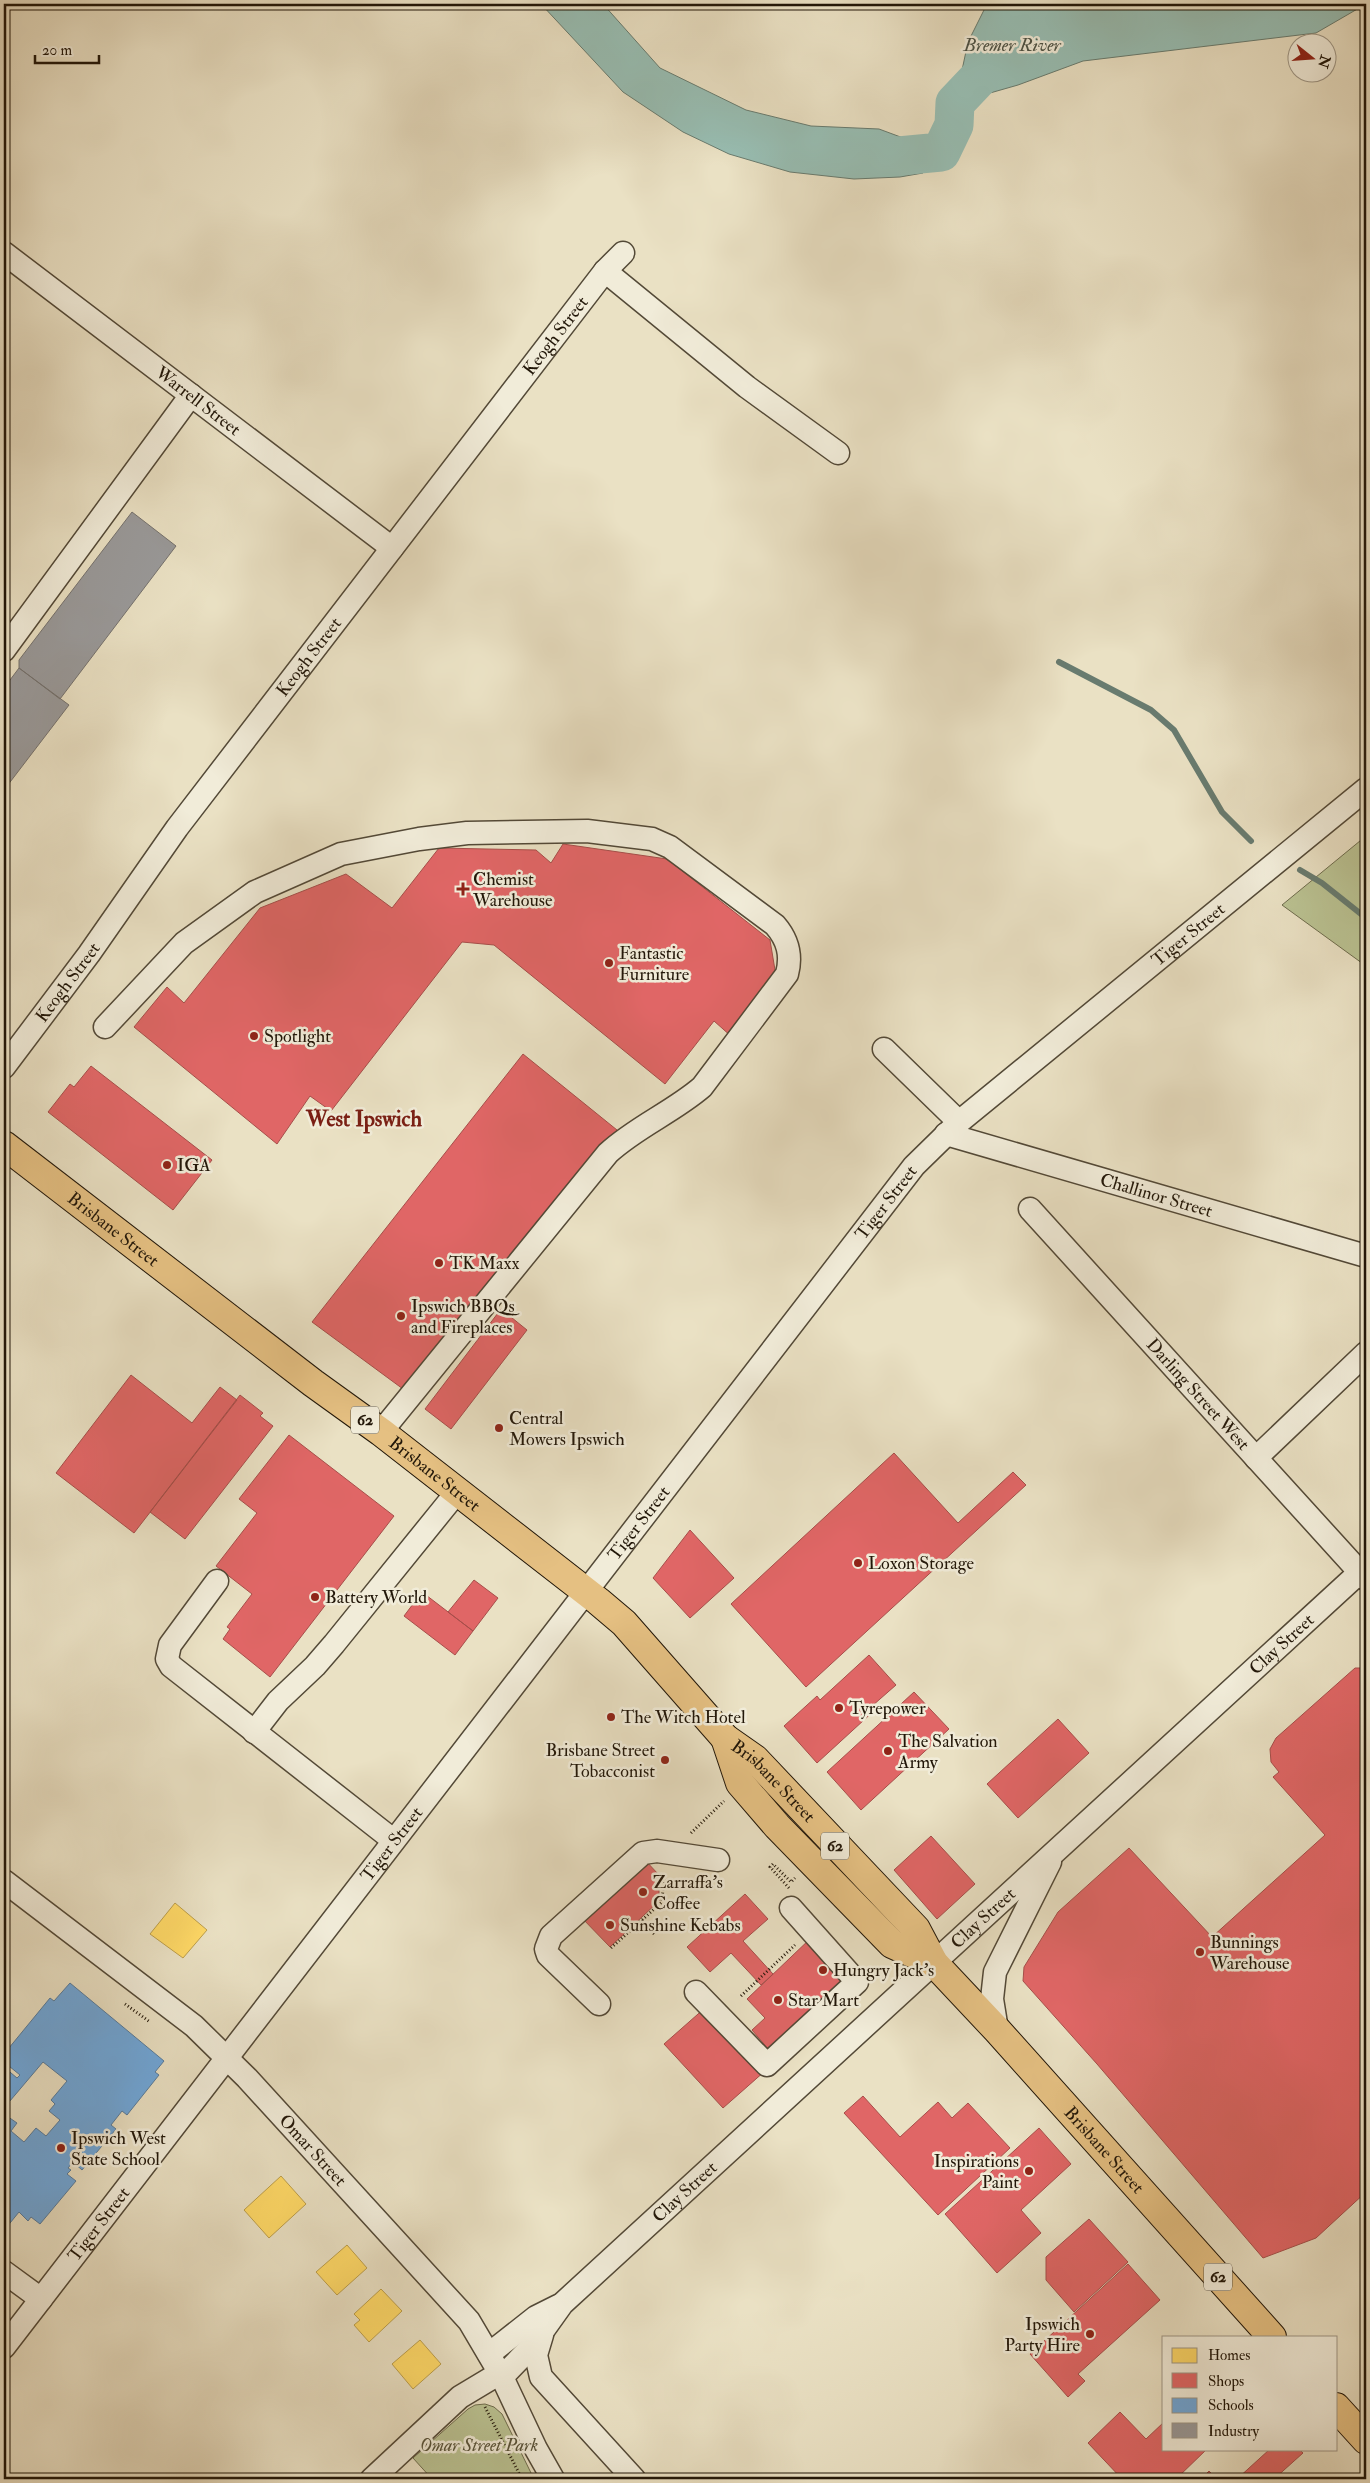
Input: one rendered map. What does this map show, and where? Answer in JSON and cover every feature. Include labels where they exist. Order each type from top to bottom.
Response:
[{"type":"main road","name":"Brisbane Street","points":[[4,1145],[313,1383],[381,1432],[586,1592],[624,1624],[725,1738],[755,1759],[916,1928],[934,1963],[997,2030],[1271,2336]]},
{"type":"main road","points":[[1338,2409],[1366,2440]]},
{"type":"street","name":"Warrell Street","points":[[4,253],[392,548]]},
{"type":"street","name":"Keogh Street","points":[[4,1067],[89,954],[177,828],[605,271],[623,253]]},
{"type":"street","points":[[605,271],[748,387],[838,453]]},
{"type":"street","points":[[4,650],[191,395]]},
{"type":"street","name":"Tiger Street","points":[[4,2347],[914,1166],[953,1128],[1366,789]]},
{"type":"street","points":[[105,1028],[192,938],[255,892],[340,854],[419,839],[467,833],[587,831],[652,839],[670,847],[775,924],[782,933],[790,954],[787,974],[702,1087],[693,1095],[649,1113],[608,1153],[381,1432]]},
{"type":"street","points":[[884,1049],[953,1128]]},
{"type":"street","name":"Challinor Street","points":[[953,1128],[1366,1256]]},
{"type":"street","name":"Darling Street West","points":[[1030,1209],[1363,1575]]},
{"type":"street","points":[[1256,1458],[1366,1353]]},
{"type":"street","points":[[254,1732],[278,1701],[315,1666],[334,1644],[456,1492]]},
{"type":"street","name":"Clay Street","points":[[372,2479],[460,2398],[501,2375],[532,2346],[562,2304],[1054,1852],[1363,1575]]},
{"type":"street","points":[[217,1581],[170,1645],[168,1659],[171,1666],[296,1766],[393,1840]]},
{"type":"street","points":[[599,2004],[548,1954],[546,1949],[550,1936],[643,1853],[657,1851],[718,1860]]},
{"type":"street","points":[[997,2030],[992,1999],[995,1972],[1024,1917],[1054,1852]]},
{"type":"street","name":"Omar Street","points":[[4,1881],[194,2026],[227,2056],[464,2315],[501,2375],[529,2435],[553,2479]]},
{"type":"street","points":[[696,1992],[767,2065],[857,1982],[798,1917]]},
{"type":"street","points":[[4,2272],[41,2299]]},
{"type":"street","name":"Clay Street","points":[[489,2354],[536,2317],[562,2304]]},
{"type":"street","points":[[546,2327],[536,2355],[541,2377],[634,2479]]},
{"type":"path","points":[[741,1996],[803,1937],[800,1932],[798,1917]]},
{"type":"path","points":[[642,1920],[656,1935]]},
{"type":"path","points":[[124,2003],[153,2024]]},
{"type":"path","points":[[483,2404],[522,2479]]},
{"type":"green space","points":[[1366,836],[1366,966],[1282,905]]},
{"type":"green space","name":"Omar Street Park","points":[[485,2404],[494,2407],[502,2414],[534,2479],[432,2479],[413,2458],[468,2409],[475,2405]]},
{"type":"water","points":[[541,4],[603,4],[660,68],[746,110],[811,126],[879,129],[941,152],[923,173],[900,177],[854,179],[790,172],[729,154],[683,132],[623,92]]},
{"type":"water","name":"Bremer River","points":[[987,4],[1366,4],[1318,32],[1288,32],[1288,36],[1083,61],[1018,85],[955,103],[968,42]]},
{"type":"building: Homes","points":[[175,1903],[207,1930],[183,1958],[150,1934]]},
{"type":"building: Homes","points":[[281,2176],[306,2204],[269,2238],[244,2210]]},
{"type":"building: Homes","points":[[347,2245],[367,2268],[337,2295],[316,2272]]},
{"type":"building: Homes","points":[[381,2289],[402,2311],[369,2342],[354,2325],[360,2320],[354,2314]]},
{"type":"building: Homes","points":[[420,2340],[441,2364],[413,2389],[392,2364]]},
{"type":"building: Shops","points":[[563,844],[667,859],[770,940],[776,976],[732,1037],[714,1021],[665,1084],[494,945],[462,942],[331,1111],[310,1096],[277,1144],[134,1027],[167,987],[184,1003],[260,908],[346,874],[392,908],[439,848],[536,850],[551,863]]},
{"type":"building: Shops","points":[[523,1054],[617,1130],[403,1389],[312,1322]]},
{"type":"building: Shops","points":[[91,1066],[212,1160],[173,1210],[48,1112],[70,1084],[74,1087]]},
{"type":"building: Shops","points":[[501,1309],[527,1330],[451,1429],[425,1409]]},
{"type":"building: Shops","points":[[131,1375],[192,1423],[220,1387],[237,1400],[134,1533],[56,1473]]},
{"type":"building: Shops","points":[[240,1395],[263,1413],[260,1416],[273,1426],[185,1539],[150,1512]]},
{"type":"building: Shops","points":[[289,1435],[394,1516],[270,1677],[223,1639],[230,1629],[227,1627],[252,1594],[216,1566],[257,1513],[239,1499]]},
{"type":"building: Shops","name":"Loxon Storage","points":[[894,1453],[958,1523],[1013,1472],[1026,1485],[806,1687],[731,1604]]},
{"type":"building: Shops","points":[[690,1530],[734,1578],[690,1618],[653,1578]]},
{"type":"building: Shops","points":[[474,1580],[498,1598],[473,1631],[448,1612]]},
{"type":"building: Shops","points":[[422,1592],[473,1631],[455,1655],[404,1616]]},
{"type":"building: Shops","name":"Tyrepower","points":[[869,1655],[896,1685],[872,1706],[876,1709],[817,1763],[784,1726],[817,1696],[820,1700]]},
{"type":"building: Shops","name":"Bunnings Warehouse","points":[[1355,1668],[1366,1668],[1366,2192],[1316,2238],[1263,2258],[1097,2064],[1023,1981],[1024,1967],[1058,1912],[1129,1848],[1212,1937],[1325,1835],[1273,1777],[1279,1772],[1271,1762],[1270,1749],[1276,1738]]},
{"type":"building: Shops","name":"The Salvation Army","points":[[914,1692],[949,1729],[861,1810],[827,1772]]},
{"type":"building: Shops","points":[[1058,1719],[1089,1753],[1018,1818],[987,1784]]},
{"type":"building: Shops","points":[[931,1836],[975,1884],[937,1919],[894,1870]]},
{"type":"building: Shops","points":[[644,1859],[659,1875],[659,1901],[610,1947],[581,1917]]},
{"type":"building: Shops","points":[[745,1894],[768,1919],[743,1941],[773,1974],[761,1985],[731,1953],[710,1972],[687,1947]]},
{"type":"building: Shops","points":[[812,1937],[847,1976],[770,2051],[752,2030],[765,2018],[747,1999]]},
{"type":"building: Shops","points":[[706,2007],[765,2071],[723,2108],[664,2044]]},
{"type":"building: Shops","points":[[863,2096],[900,2137],[938,2102],[952,2118],[968,2103],[1010,2148],[938,2215],[844,2113]]},
{"type":"building: Shops","points":[[1039,2128],[1071,2164],[1021,2210],[1041,2233],[997,2273],[945,2214]]},
{"type":"building: Shops","points":[[1089,2219],[1128,2262],[1074,2312],[1046,2280],[1046,2257]]},
{"type":"building: Shops","points":[[1128,2264],[1160,2300],[1078,2374],[1085,2381],[1068,2397],[1030,2354]]},
{"type":"building: Shops","points":[[1120,2412],[1146,2439],[1162,2424],[1162,2450],[1206,2450],[1176,2479],[1122,2479],[1088,2443]]},
{"type":"building: Shops","points":[[1269,2450],[1300,2450],[1303,2453],[1274,2479],[1237,2479]]},
{"type":"building: Shops","points":[[1209,2471],[1217,2479],[1201,2479]]},
{"type":"building: Schools","points":[[70,1983],[164,2061],[155,2072],[159,2075],[127,2115],[122,2111],[111,2125],[116,2129],[82,2170],[73,2162],[68,2168],[71,2170],[67,2174],[76,2181],[40,2224],[31,2217],[28,2221],[19,2212],[6,2228],[4,2226],[4,2114],[17,2123],[11,2131],[24,2142],[36,2128],[46,2136],[60,2120],[49,2111],[55,2104],[51,2100],[67,2081],[43,2062],[4,2108],[4,2067],[17,2078],[20,2075],[4,2062],[4,2054],[50,1998],[54,2001]]},
{"type":"building: Industry","points":[[132,512],[176,546],[60,699],[19,668],[19,660]]},
{"type":"building: Industry","points":[[19,668],[69,705],[4,790],[4,688]]},
{"type":"waterway","name":"Bremer River","points":[[888,157],[941,152],[954,125],[955,103],[991,65]]},
{"type":"waterway","points":[[1059,662],[1151,710],[1174,730],[1222,812],[1251,841]]},
{"type":"waterway","points":[[1300,870],[1322,883],[1366,918]]},
{"type":"place","name":"Chemist Warehouse","points":[[463,889]]},
{"type":"place","name":"Fantastic Furniture","points":[[609,963]]},
{"type":"place","name":"Spotlight","points":[[254,1036]]},
{"type":"place","name":"IGA","points":[[167,1165]]},
{"type":"place","name":"TK Maxx","points":[[439,1263]]},
{"type":"place","name":"Ipswich BBQs and Fireplaces","points":[[401,1316]]},
{"type":"place","name":"Central Mowers Ipswich","points":[[499,1428]]},
{"type":"place","name":"Loxon Storage","points":[[858,1563]]},
{"type":"place","name":"Battery World","points":[[315,1597]]},
{"type":"place","name":"Tyrepower","points":[[839,1708]]},
{"type":"place","name":"The Witch Hotel","points":[[611,1717]]},
{"type":"place","name":"The Salvation Army","points":[[888,1751]]},
{"type":"place","name":"Brisbane Street Tobacconist","points":[[665,1760]]},
{"type":"place","name":"Zarraffa's Coffee","points":[[643,1892]]},
{"type":"place","name":"Sunshine Kebabs","points":[[610,1925]]},
{"type":"place","name":"Bunnings Warehouse","points":[[1200,1952]]},
{"type":"place","name":"Hungry Jack's","points":[[823,1970]]},
{"type":"place","name":"Star Mart","points":[[778,2000]]},
{"type":"place","name":"Ipswich West State School","points":[[61,2148]]},
{"type":"place","name":"Inspirations Paint","points":[[1029,2171]]},
{"type":"place","name":"Ipswich Party Hire","points":[[1090,2334]]},
{"type":"district","name":"West Ipswich","points":[[364,1119]]}]
